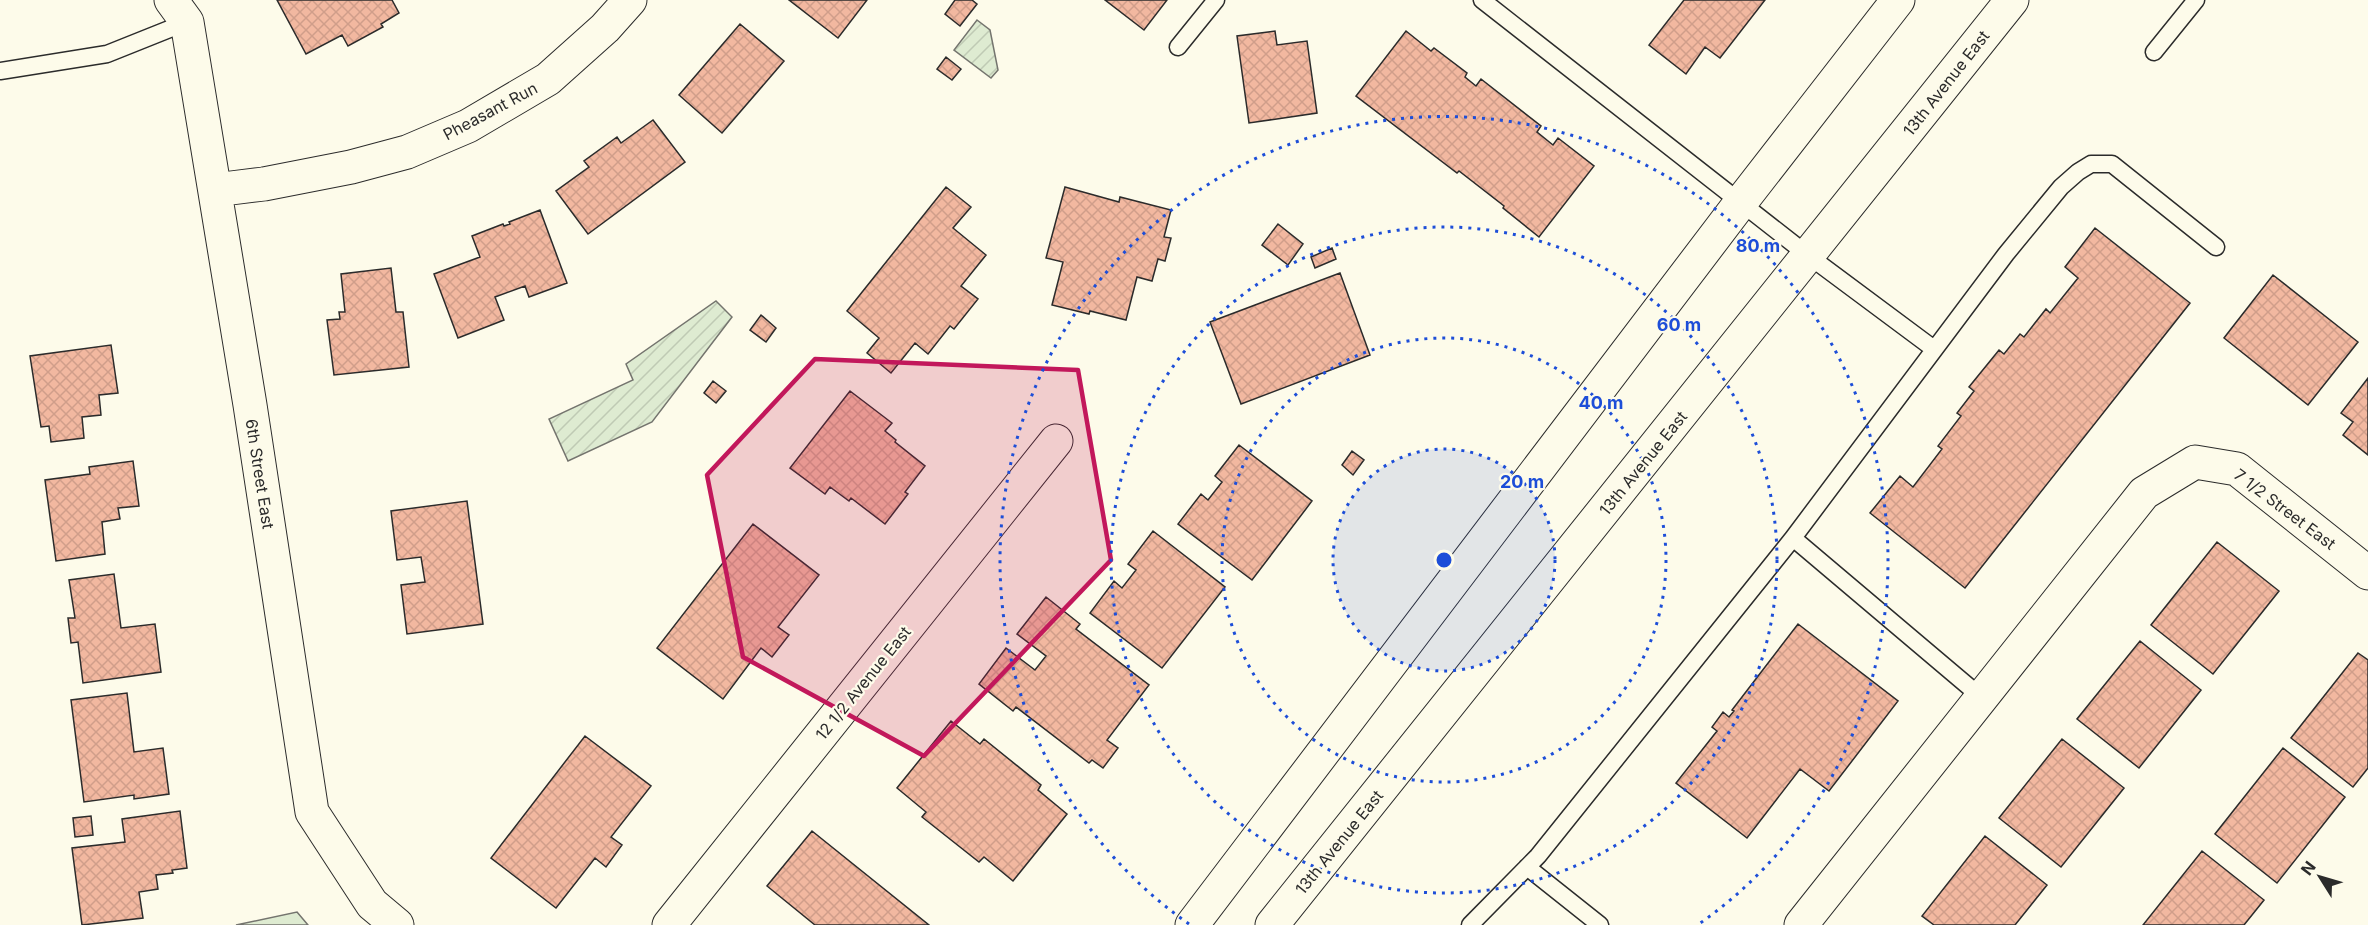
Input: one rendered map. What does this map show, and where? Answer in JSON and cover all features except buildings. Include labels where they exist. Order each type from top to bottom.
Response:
[{"type":"street","name":"Pheasant Run","points":[[215,190],[264,184],[351,167],[407,152],[468,126],[548,79],[605,28],[630,0]]},
{"type":"street","points":[[1192,925],[1741,202],[1898,0]]},
{"type":"street","name":"13th Avenue East","points":[[1272,925],[2012,0]]},
{"type":"street","name":"6th Street East","points":[[179,11],[215,190],[312,812],[372,904],[398,925]]},
{"type":"street","name":"12 1/2 Avenue East","points":[[669,925],[1056,441]]},
{"type":"street","name":"7 1/2 Street East","points":[[1981,697],[2144,493],[2195,462],[2237,469],[2368,573]]},
{"type":"street","points":[[1801,925],[1981,697]]},
{"type":"lane","points":[[1178,47],[1216,0]]},
{"type":"lane","points":[[1482,0],[1809,256],[1934,349]]},
{"type":"lane","points":[[2154,52],[2196,0]]},
{"type":"lane","points":[[0,71],[107,54],[179,11]]},
{"type":"lane","points":[[1470,925],[1527,867],[1793,538],[2006,254],[2061,187],[2091,164],[2112,164],[2216,247]]},
{"type":"lane","points":[[1793,538],[1981,697]]},
{"type":"lane","points":[[1527,867],[1600,925]]},
{"type":"highlighted area","points":[[815,359],[1078,370],[1111,560],[924,756],[743,657],[707,475]]},
{"type":"green space","points":[[977,20],[990,30],[998,70],[991,78],[954,50]]},
{"type":"green space","points":[[716,301],[732,317],[652,422],[568,461],[549,419],[633,380],[626,364]]},
{"type":"green space","points":[[297,912],[308,925],[236,925]]}]
